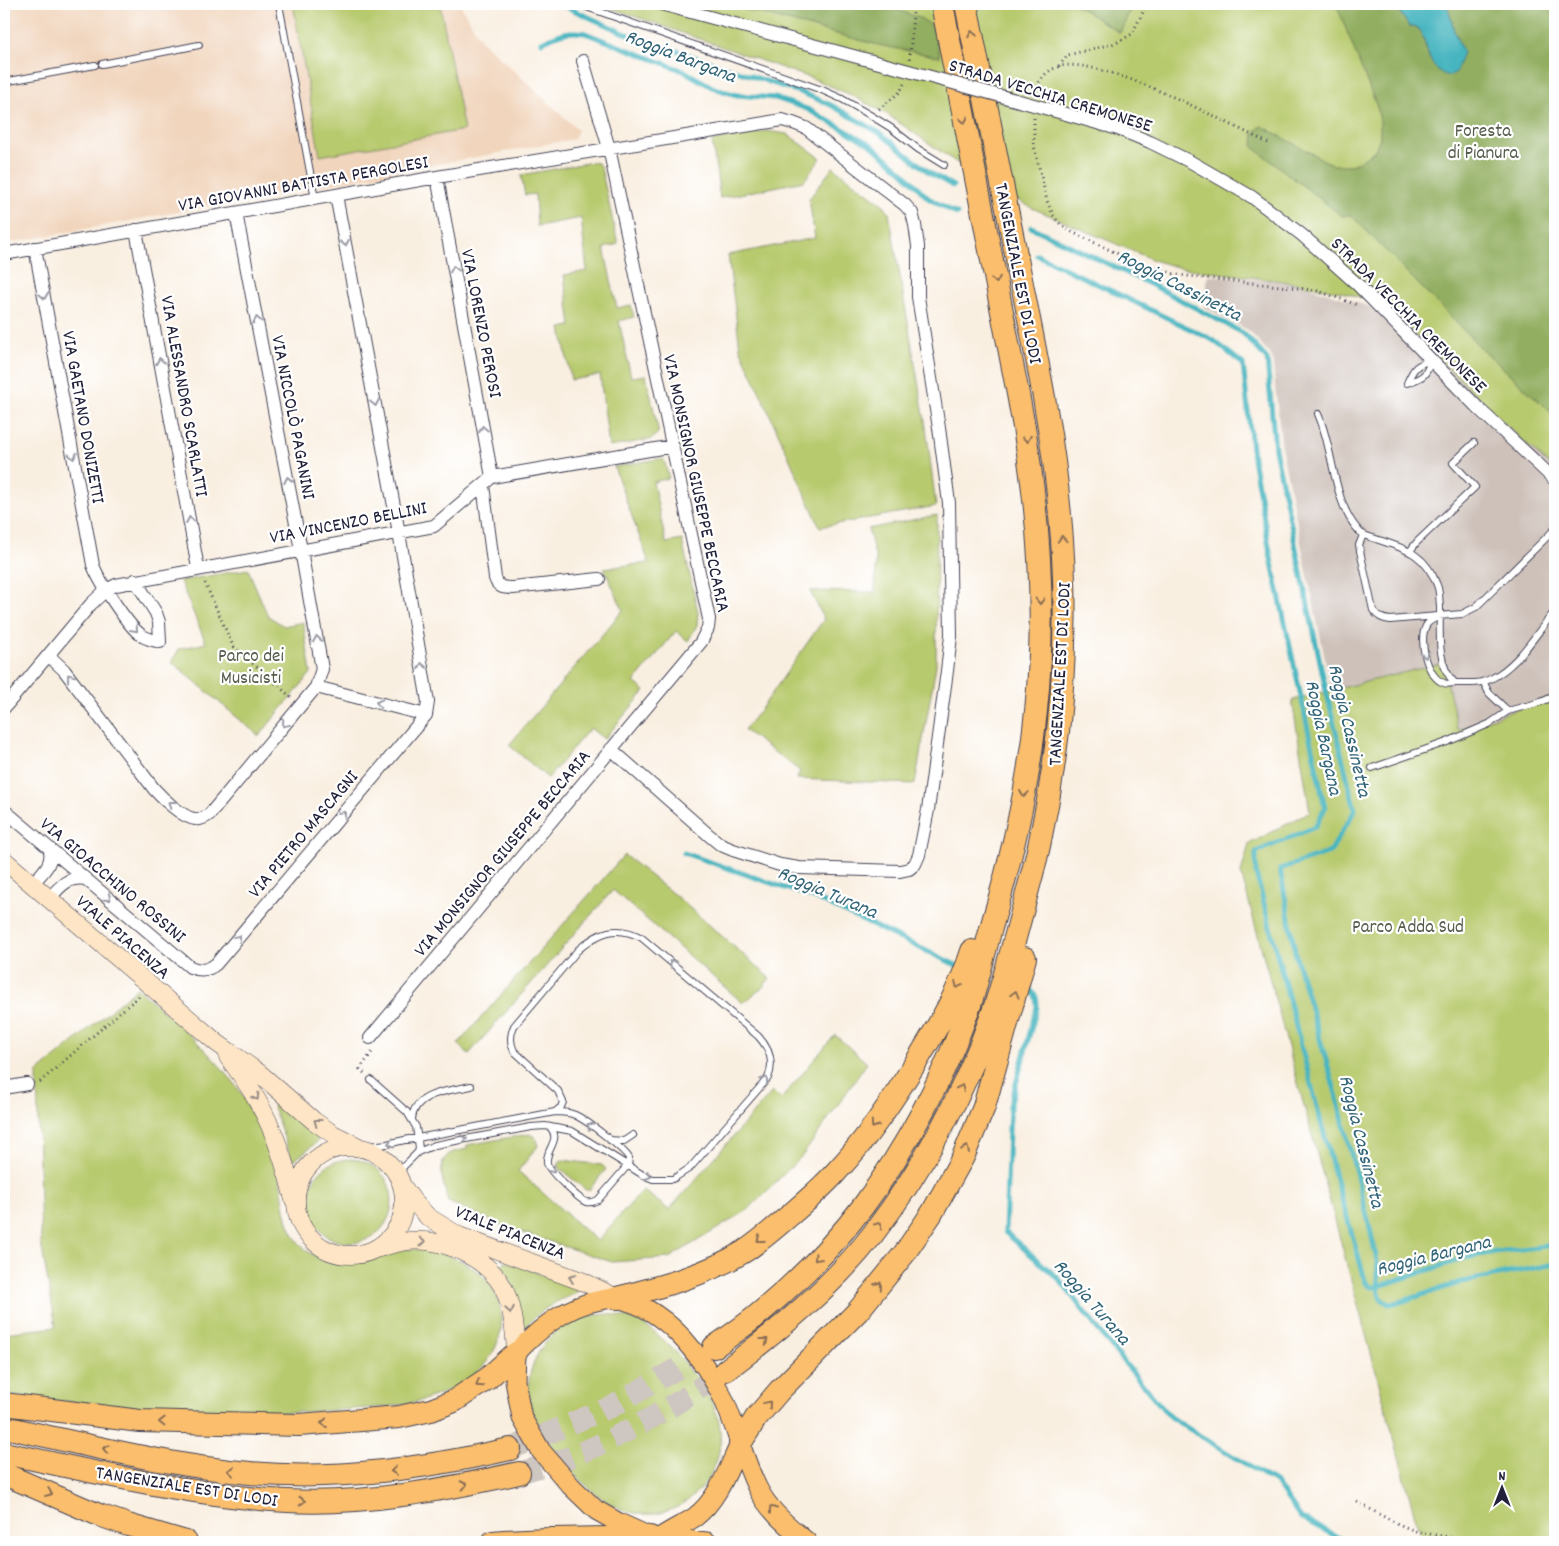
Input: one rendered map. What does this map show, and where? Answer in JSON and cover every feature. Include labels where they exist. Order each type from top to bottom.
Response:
[{"type":"highway","name":"TANGENZIALE EST DI LODI","points":[[714,1347],[760,1313],[802,1275],[863,1206],[909,1136],[934,1092],[970,1002],[1011,861],[1022,807],[1036,710],[1040,603],[1036,505],[1030,456],[942,4]]},
{"type":"highway","name":"TANGENZIALE EST DI LODI","points":[[726,1370],[776,1332],[844,1267],[871,1236],[914,1176],[953,1106],[975,1059],[1008,964],[1040,842],[1055,754],[1062,670],[1064,571],[1060,517],[1049,421],[966,4]]},
{"type":"highway","points":[[740,1444],[756,1418],[779,1391],[858,1311],[904,1254],[932,1213],[962,1157],[984,1106],[1011,1013],[1047,875],[1040,842]]},
{"type":"highway","points":[[617,1298],[715,1267],[744,1251],[772,1230],[836,1172],[864,1139],[902,1085],[940,1023],[968,964],[992,889],[1011,861]]},
{"type":"highway","points":[[4,1404],[140,1421],[299,1425],[399,1417],[431,1410],[454,1401],[487,1379],[516,1353]]},
{"type":"highway","name":"TANGENZIALE EST DI LODI","points":[[4,1427],[189,1465],[229,1471],[286,1475],[365,1474],[400,1470],[510,1449]]},
{"type":"highway","name":"TANGENZIALE EST DI LODI","points":[[4,1453],[121,1477],[234,1497],[289,1501],[398,1496],[457,1487],[519,1473]]},
{"type":"highway","points":[[4,1474],[106,1517],[186,1542]]},
{"type":"highway","points":[[493,1542],[533,1538],[610,1539],[656,1537]]},
{"type":"main road","points":[[707,1542],[656,1537],[619,1523],[596,1510],[571,1486],[541,1451],[520,1411],[515,1381],[516,1353],[547,1323],[567,1310],[593,1302],[617,1298],[635,1304],[660,1317],[680,1336],[706,1368],[723,1399],[757,1487],[775,1514],[807,1542]]},
{"type":"main road","points":[[656,1537],[696,1516],[712,1498],[723,1480],[740,1444]]},
{"type":"street","name":"STRADA VECCHIA CREMONESE","points":[[661,4],[1052,110],[1118,130],[1150,142],[1191,162],[1252,197],[1302,235],[1389,316],[1479,409],[1555,480]]},
{"type":"street","name":"VIA MONSIGNOR GIUSEPPE BECCARIA","points":[[370,1038],[701,642],[708,628],[709,618],[609,148],[583,61]]},
{"type":"street","name":"VIA GIOVANNI BATTISTA PERGOLESI","points":[[4,254],[437,177],[770,122],[787,122],[806,128],[905,205],[912,212],[918,246],[918,297],[940,428],[949,503],[951,636],[948,671],[928,810],[919,855],[915,864],[910,869],[900,872],[799,868],[780,865],[733,850],[721,845],[710,836],[611,749]]},
{"type":"street","name":"VIA LORENZO PEROSI","points":[[437,177],[487,481],[496,583],[500,587],[513,588],[599,579]]},
{"type":"street","points":[[48,655],[64,670],[162,798],[186,816],[198,820],[210,814],[316,687],[426,714],[428,702],[399,533],[336,195]]},
{"type":"street","name":"VIA NICCOLÒ PAGANINI","points":[[236,213],[322,669],[316,687]]},
{"type":"street","name":"VIA ALESSANDRO SCARLATTI","points":[[136,230],[198,568]]},
{"type":"street","name":"VIA GAETANO DONIZETTI","points":[[35,248],[93,565],[106,590],[135,630],[142,636],[160,642],[159,622],[156,613],[135,580]]},
{"type":"street","points":[[487,481],[673,446]]},
{"type":"street","name":"VIA VINCENZO BELLINI","points":[[106,590],[135,580],[434,526],[487,481]]},
{"type":"street","points":[[4,708],[91,604],[106,590]]},
{"type":"street","name":"VIA PIETRO MASCAGNI","points":[[203,970],[210,969],[216,964],[426,714]]},
{"type":"street","name":"VIA GIOACCHINO ROSSINI","points":[[4,810],[190,967],[203,970]]},
{"type":"street","points":[[32,884],[49,864],[51,855],[49,848]]},
{"type":"street","name":"VIALE PIACENZA","points":[[4,860],[217,1043],[259,1073],[333,1134],[359,1147]]},
{"type":"street","points":[[49,899],[64,882],[86,879]]},
{"type":"street","name":"VIALE PIACENZA","points":[[217,1043],[241,1074],[268,1119],[288,1173],[297,1210]]},
{"type":"street","points":[[4,1088],[27,1084]]},
{"type":"street","points":[[346,1147],[359,1147],[371,1151],[395,1170],[401,1183],[404,1205],[400,1223],[389,1238],[374,1250],[358,1254],[342,1254],[325,1249],[312,1240],[302,1226],[297,1210],[296,1192],[302,1175],[313,1161],[328,1151],[346,1147]]},
{"type":"street","name":"VIALE PIACENZA","points":[[401,1183],[413,1202],[428,1217],[459,1236],[584,1282],[617,1298]]},
{"type":"street","name":"VIALE PIACENZA","points":[[374,1250],[403,1241],[431,1242],[450,1247],[480,1262],[492,1273],[503,1288],[509,1301],[516,1353]]},
{"type":"lane","points":[[279,4],[315,199]]},
{"type":"lane","points":[[578,4],[822,90],[842,99],[891,128],[918,149],[944,165]]},
{"type":"lane","points":[[4,82],[199,45]]},
{"type":"lane","points":[[1318,414],[1325,429],[1344,506],[1352,522],[1363,535],[1410,551],[1424,562],[1436,581],[1439,593],[1441,654],[1445,669],[1455,683]]},
{"type":"lane","points":[[1410,551],[1417,542],[1475,487],[1452,463],[1474,443]]},
{"type":"lane","points":[[1363,535],[1360,551],[1373,610],[1383,620],[1390,620],[1462,614],[1476,607],[1555,529]]},
{"type":"lane","points":[[1440,616],[1427,624],[1424,630],[1426,661],[1432,673],[1436,679],[1444,684],[1484,683],[1500,674],[1522,653],[1555,611]]},
{"type":"lane","points":[[1484,683],[1489,693],[1508,711]]},
{"type":"lane","points":[[1372,768],[1447,742],[1489,724],[1508,711],[1555,696]]},
{"type":"lane","points":[[401,1183],[404,1167],[418,1152],[435,1145],[531,1127],[550,1127],[572,1131],[643,1175],[653,1179],[673,1179],[690,1168],[768,1078],[771,1070],[770,1054],[758,1036],[642,938],[624,931],[601,934],[589,940],[572,958],[514,1026],[510,1034],[510,1044],[514,1051],[558,1091],[561,1096],[563,1102],[561,1107],[555,1112]]},
{"type":"lane","points":[[371,1080],[407,1112],[412,1119],[416,1127],[418,1152]]},
{"type":"lane","points":[[412,1119],[415,1106],[421,1100],[471,1086]]},
{"type":"lane","points":[[359,1147],[373,1147],[555,1112],[565,1112],[578,1116],[610,1140],[629,1158],[628,1165],[598,1200],[594,1202],[585,1201],[549,1170],[547,1166],[548,1154],[555,1137],[550,1127]]},
{"type":"lane","points":[[407,1140],[414,1133],[416,1127]]},
{"type":"lane","points":[[610,1140],[624,1141],[633,1135]]},
{"type":"path","points":[[1058,67],[1068,55],[1116,43],[1132,34],[1147,4]]},
{"type":"path","points":[[1034,92],[1038,81],[1046,72],[1058,67],[1075,65],[1093,68],[1140,82],[1270,144]]},
{"type":"path","points":[[1034,110],[1034,146],[1047,201],[1053,216],[1061,225],[1072,232],[1131,260],[1178,275],[1308,289],[1362,306]]},
{"type":"path","points":[[198,568],[233,646],[291,697]]},
{"type":"path","points":[[27,1084],[42,1081],[151,986]]},
{"type":"path","points":[[370,1038],[374,1048],[360,1069],[371,1080]]},
{"type":"path","points":[[1357,1502],[1403,1526],[1419,1532],[1451,1537],[1466,1542]]},
{"type":"shaded area","points":[[4,4],[460,4],[481,40],[578,130],[574,139],[4,244]]},
{"type":"shaded area","points":[[1208,275],[1297,283],[1401,317],[1555,469],[1555,712],[1360,805],[1331,689],[1282,451],[1272,357],[1248,330],[1204,307]]},
{"type":"green space","points":[[293,4],[440,4],[464,130],[320,156]]},
{"type":"green space","points":[[600,4],[1555,4],[1555,470],[1398,318],[1376,303],[1350,294],[1297,283],[1181,268],[1156,261],[1032,208],[986,183],[888,115],[851,95],[819,81]]},
{"type":"green space","points":[[724,4],[883,4],[920,18],[934,27],[940,57],[878,45]]},
{"type":"green space","points":[[1074,4],[1133,4],[1120,33]]},
{"type":"green space","name":"Foresta di Pianura","points":[[1336,4],[1396,4],[1409,26],[1415,26],[1422,34],[1429,58],[1443,74],[1458,37],[1454,31],[1447,4],[1555,4],[1555,416],[1480,347],[1351,215],[1342,216],[1253,147],[1254,132],[1262,126],[1333,165],[1351,165],[1375,150],[1380,138],[1380,121],[1377,107]]},
{"type":"green space","points":[[767,131],[787,134],[821,158],[804,181],[720,198],[712,141]]},
{"type":"green space","points":[[592,162],[598,163],[601,168],[618,244],[604,248],[617,308],[631,305],[634,317],[619,321],[631,377],[646,375],[658,429],[658,433],[652,439],[609,447],[600,375],[571,380],[561,328],[571,326],[564,275],[587,271],[581,218],[537,226],[535,194],[525,195],[521,175]]},
{"type":"green space","points":[[833,167],[885,206],[889,213],[926,427],[936,506],[820,527],[740,348],[728,255],[815,238],[809,199]]},
{"type":"green space","points":[[658,459],[664,460],[669,478],[653,482],[666,543],[682,540],[698,612],[697,625],[688,641],[676,631],[634,682],[645,691],[604,739],[590,728],[548,778],[509,745],[623,610],[604,568],[649,563],[614,467]]},
{"type":"green space","points":[[937,515],[936,666],[915,784],[797,779],[800,771],[744,730],[761,709],[824,619],[810,591],[875,592],[876,559],[868,529]]},
{"type":"green space","name":"Parco dei Musicisti","points":[[248,569],[268,616],[284,626],[303,622],[311,673],[259,736],[172,662],[179,649],[206,643],[180,581]]},
{"type":"green space","name":"Parco Adda Sud","points":[[1443,663],[1458,730],[1555,696],[1555,1542],[1422,1542],[1241,873],[1249,844],[1310,812],[1292,700]]},
{"type":"green space","points":[[624,855],[676,896],[770,978],[762,988],[743,1003],[613,890],[469,1054],[458,1044]]},
{"type":"green space","points":[[137,988],[210,1055],[227,1074],[255,1114],[272,1152],[279,1174],[288,1223],[302,1246],[320,1258],[329,1262],[339,1263],[369,1260],[400,1250],[434,1251],[464,1262],[486,1279],[493,1289],[499,1304],[501,1327],[493,1353],[478,1372],[457,1386],[412,1403],[293,1412],[252,1413],[169,1410],[4,1395],[4,1333],[56,1327],[41,1243],[37,1073]]},
{"type":"green space","points":[[835,1035],[867,1063],[803,1155],[748,1210],[669,1258],[612,1262],[511,1229],[448,1202],[442,1176],[443,1162],[446,1157],[451,1153],[467,1149],[467,1145],[529,1134],[535,1137],[538,1146],[518,1171],[597,1241],[643,1190],[669,1210],[772,1092],[781,1099]]},
{"type":"green space","points":[[277,1103],[318,1139],[317,1142],[296,1159],[291,1157],[273,1107]]},
{"type":"green space","points":[[350,1159],[373,1166],[385,1178],[392,1201],[385,1224],[373,1236],[350,1243],[327,1236],[315,1224],[308,1201],[315,1178],[327,1166]]},
{"type":"green space","points":[[562,1160],[602,1165],[606,1169],[589,1190],[586,1190],[559,1168],[559,1162]]},
{"type":"green space","points":[[505,1261],[578,1288],[578,1291],[546,1308],[527,1326],[522,1326],[515,1291],[502,1266]]},
{"type":"green space","points":[[608,1314],[640,1323],[666,1342],[678,1354],[699,1382],[715,1410],[719,1422],[720,1447],[717,1459],[706,1482],[688,1500],[677,1507],[659,1513],[642,1514],[626,1511],[610,1504],[596,1494],[559,1456],[539,1426],[531,1407],[529,1381],[532,1368],[544,1344],[563,1326],[575,1320]]},
{"type":"water","points":[[1396,4],[1447,4],[1454,31],[1463,52],[1456,72],[1449,76],[1440,72],[1435,67],[1420,32],[1415,26],[1409,26]]},
{"type":"waterway","name":"Roggia Cassinetta","points":[[560,4],[624,33],[802,93],[831,105],[880,133],[930,173],[953,186]]},
{"type":"waterway","name":"Roggia Bargana","points":[[542,42],[563,33],[585,33],[684,71],[723,91],[737,95],[775,98],[807,109],[870,144],[903,172],[928,198],[957,214]]},
{"type":"waterway","name":"Roggia Cassinetta","points":[[1031,227],[1154,286],[1243,333],[1267,359],[1275,449],[1326,690],[1355,810],[1330,852],[1280,869],[1296,957],[1336,1094],[1369,1224],[1377,1261],[1381,1299],[1389,1304],[1400,1302],[1462,1282],[1555,1264]]},
{"type":"waterway","name":"Roggia Bargana","points":[[1037,255],[1213,340],[1243,364],[1253,458],[1271,558],[1325,808],[1315,827],[1256,852],[1256,873],[1335,1176],[1366,1283],[1371,1287],[1376,1287],[1465,1258],[1495,1252],[1555,1245]]},
{"type":"waterway","name":"Roggia Turana","points":[[684,853],[817,899],[958,966]]},
{"type":"waterway","name":"Roggia Turana","points":[[1029,989],[1036,996],[1037,1007],[1010,1106],[1005,1232],[1059,1279],[1113,1349],[1170,1417],[1276,1483],[1301,1518],[1347,1542]]},
{"type":"tunnel","points":[[510,1449],[613,1406],[714,1347]]},
{"type":"tunnel","points":[[519,1473],[570,1457],[611,1439],[670,1407],[726,1370]]}]
